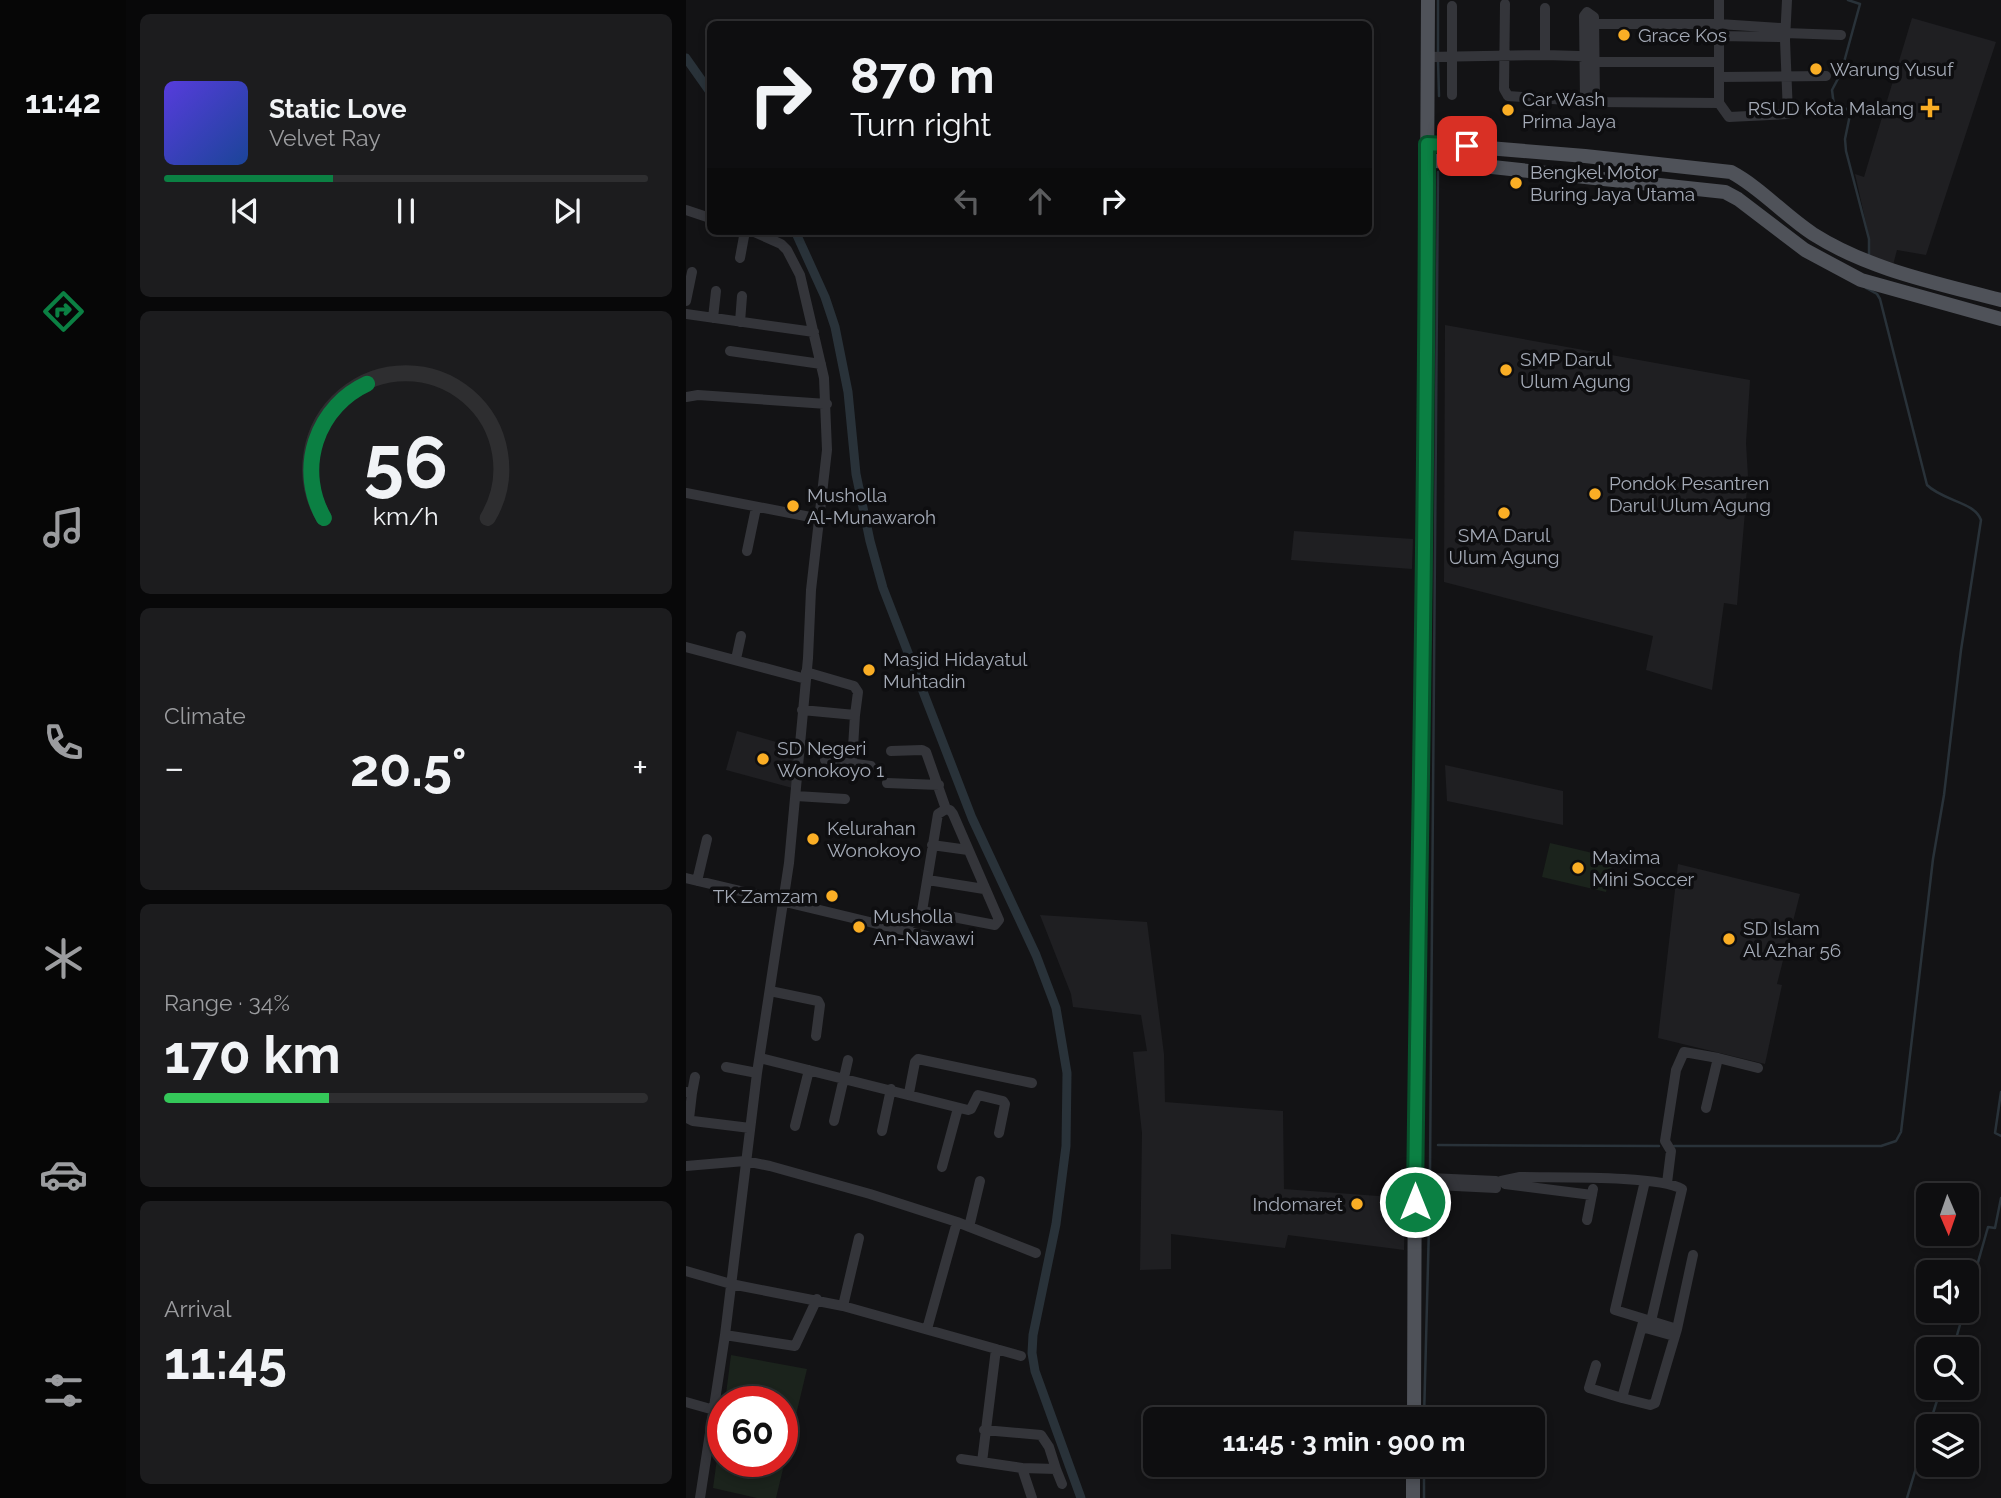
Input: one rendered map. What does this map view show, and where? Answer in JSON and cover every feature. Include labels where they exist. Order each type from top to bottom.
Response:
[{"type":"main road","points":[[1415,1407],[1425,1182],[1415,1076],[1423,729],[1428,0]]},
{"type":"main road","points":[[1427,144],[1726,171],[1749,183],[1813,234],[1849,254],[1887,269],[2001,300]]},
{"type":"main road","points":[[1427,160],[1724,192],[1738,199],[1805,250],[1861,280],[2001,319]]},
{"type":"main road","points":[[1805,250],[1813,234]]},
{"type":"main road","points":[[1413,1477],[1413,1498]]},
{"type":"street","points":[[1719,0],[1719,103],[1729,117],[1787,115],[1787,0]]},
{"type":"street","points":[[1505,4],[1504,89],[1508,96],[1590,101],[1719,103]]},
{"type":"street","points":[[1452,6],[1452,95]]},
{"type":"street","points":[[1545,8],[1545,55]]},
{"type":"street","points":[[1590,101],[1589,59],[1594,23],[1719,24],[1780,28],[1785,33]]},
{"type":"street","points":[[1719,36],[1779,37],[1785,33],[1841,35]]},
{"type":"street","points":[[1427,57],[1545,55],[1600,62],[1719,62]]},
{"type":"street","points":[[1719,77],[1826,76]]},
{"type":"street","points":[[686,209],[707,217]]},
{"type":"street","points":[[740,258],[744,235]]},
{"type":"street","points":[[718,1386],[757,1073],[784,902],[796,796],[811,590],[827,450],[827,404],[821,364],[800,275],[792,256],[781,244],[761,235]]},
{"type":"street","points":[[686,301],[692,272]]},
{"type":"street","points":[[713,318],[716,291]]},
{"type":"street","points":[[740,322],[742,296]]},
{"type":"street","points":[[686,314],[814,332]]},
{"type":"street","points":[[730,351],[821,364]]},
{"type":"street","points":[[686,397],[698,395],[827,404]]},
{"type":"street","points":[[686,494],[821,519]]},
{"type":"street","points":[[747,551],[756,508]]},
{"type":"street","points":[[736,659],[741,636]]},
{"type":"street","points":[[686,647],[854,686],[858,692],[852,764]]},
{"type":"street","points":[[802,710],[855,715]]},
{"type":"street","points":[[891,751],[926,752],[946,809]]},
{"type":"street","points":[[825,760],[871,766]]},
{"type":"street","points":[[887,783],[939,785]]},
{"type":"street","points":[[796,796],[845,799]]},
{"type":"street","points":[[904,930],[922,911],[938,814],[941,810],[950,810],[999,920],[995,925],[922,911]]},
{"type":"street","points":[[707,839],[692,879],[936,938]]},
{"type":"street","points":[[932,845],[968,850]]},
{"type":"street","points":[[928,880],[984,889]]},
{"type":"street","points":[[770,991],[818,1001],[820,1005],[816,1036]]},
{"type":"street","points":[[1667,1183],[1671,1151],[1665,1141],[1676,1070],[1682,1055],[1688,1052],[1758,1068]]},
{"type":"street","points":[[760,1058],[909,1093],[958,1108],[970,1110],[978,1094],[1003,1101],[1005,1104],[999,1133]]},
{"type":"street","points":[[1706,1108],[1718,1058]]},
{"type":"street","points":[[909,1093],[915,1062],[918,1059],[1032,1083]]},
{"type":"street","points":[[834,1121],[848,1060]]},
{"type":"street","points":[[726,1067],[757,1073]]},
{"type":"street","points":[[795,1126],[809,1070]]},
{"type":"street","points":[[695,1077],[689,1093],[689,1119],[750,1128]]},
{"type":"street","points":[[882,1132],[891,1089]]},
{"type":"street","points":[[942,1167],[958,1108]]},
{"type":"street","points":[[686,1166],[745,1161],[870,1194],[957,1222],[1037,1254]]},
{"type":"street","points":[[1499,1184],[1520,1177],[1645,1181],[1667,1183],[1682,1188],[1622,1398]]},
{"type":"street","points":[[1587,1220],[1594,1179]]},
{"type":"street","points":[[970,1227],[980,1181]]},
{"type":"street","points":[[1645,1181],[1615,1310],[1676,1333]]},
{"type":"street","points":[[1425,1182],[1499,1184],[1592,1195]]},
{"type":"street","points":[[927,1329],[957,1222]]},
{"type":"street","points":[[844,1306],[859,1238]]},
{"type":"street","points":[[1596,1365],[1590,1388],[1650,1405],[1655,1403],[1676,1333],[1693,1255]]},
{"type":"street","points":[[686,1271],[731,1284],[844,1306],[1021,1356]]},
{"type":"street","points":[[725,1335],[796,1346],[817,1300]]},
{"type":"street","points":[[982,1462],[996,1349]]},
{"type":"street","points":[[686,1402],[707,1408]]},
{"type":"street","points":[[984,1430],[1041,1435],[1049,1447],[1062,1483]]},
{"type":"street","points":[[700,1498],[707,1454]]},
{"type":"street","points":[[961,1459],[1022,1468],[1056,1469]]},
{"type":"street","points":[[1022,1468],[1032,1498]]},
{"type":"shaded area","name":"RSUD Kota Malang","points":[[1912,18],[1996,42],[1926,255],[1897,250],[1893,265],[1870,256],[1870,241],[1855,174],[1864,177]]},
{"type":"shaded area","name":"Pondok Pesantren Darul Ulum Agung","points":[[1445,325],[1750,380],[1746,443],[1748,477],[1737,605],[1724,603],[1712,690],[1646,670],[1653,636],[1444,582]]},
{"type":"shaded area","points":[[1294,531],[1413,539],[1412,569],[1291,560]]},
{"type":"shaded area","name":"SD Negeri Wonokoyo 1","points":[[737,731],[798,748],[796,789],[726,770]]},
{"type":"shaded area","points":[[1445,765],[1563,791],[1563,825],[1447,801]]},
{"type":"shaded area","name":"Maxima Mini Soccer","points":[[1550,843],[1614,858],[1606,892],[1542,877]]},
{"type":"shaded area","name":"SD Islam Al Azhar 56","points":[[1678,864],[1800,894],[1777,984],[1782,985],[1765,1064],[1658,1038]]},
{"type":"shaded area","points":[[1040,915],[1147,922],[1164,1054],[1165,1102],[1283,1111],[1284,1189],[1405,1198],[1404,1250],[1288,1235],[1285,1248],[1171,1234],[1171,1269],[1140,1270],[1142,1133],[1133,1052],[1147,1051],[1141,1015],[1073,1007],[1071,994]]},
{"type":"shaded area","points":[[731,1355],[807,1369],[798,1406],[798,1386],[727,1386]]},
{"type":"shaded area","points":[[715,1477],[781,1477],[776,1498],[757,1498],[713,1488]]},
{"type":"waterway","points":[[1438,0],[1438,52]]},
{"type":"waterway","points":[[1848,0],[1860,4],[1841,73],[1832,90],[1834,106],[1851,110],[1845,139],[1846,151],[1869,239],[1869,255]]},
{"type":"waterway","points":[[686,58],[707,88]]},
{"type":"waterway","points":[[1438,61],[1439,96]]},
{"type":"waterway","points":[[1430,1173],[1438,172]]},
{"type":"waterway","points":[[797,235],[825,297],[835,327],[848,392],[856,474],[883,588],[972,818],[1036,955],[1056,1008],[1067,1073],[1066,1146],[1056,1224],[1033,1335],[1032,1353],[1035,1371],[1081,1498]]},
{"type":"waterway","points":[[1674,1146],[1881,1146],[1896,1141],[1901,1132],[1933,859],[1981,520],[1972,509],[1941,495],[1927,485],[1880,299],[1866,288]]},
{"type":"waterway","points":[[2001,1092],[1995,1133],[2001,1136]]},
{"type":"waterway","points":[[1438,1145],[1659,1146]]},
{"type":"waterway","points":[[1424,1407],[1430,1187]]},
{"type":"waterway","points":[[1979,1260],[1988,1227],[1995,1228],[2001,1198]]},
{"type":"waterway","points":[[1956,1337],[1961,1323]]},
{"type":"waterway","points":[[1933,1414],[1937,1400]]},
{"type":"waterway","points":[[1907,1498],[1916,1468]]},
{"type":"waterway","points":[[1424,1477],[1424,1498]]},
{"type":"place","name":"Grace Kos","points":[[1624,35]]},
{"type":"place","name":"Warung Yusuf","points":[[1816,69]]},
{"type":"place","name":"RSUD Kota Malang","points":[[1930,108]]},
{"type":"place","name":"Car Wash Prima Jaya","points":[[1508,110]]},
{"type":"place","name":"Bengkel Motor Buring Jaya Utama","points":[[1516,183]]},
{"type":"place","name":"SMP Darul Ulum Agung","points":[[1506,370]]},
{"type":"place","name":"Pondok Pesantren Darul Ulum Agung","points":[[1595,494]]},
{"type":"place","name":"Musholla Al-Munawaroh","points":[[793,506]]},
{"type":"place","name":"SMA Darul Ulum Agung","points":[[1504,513]]},
{"type":"place","name":"Masjid Hidayatul Muhtadin","points":[[869,670]]},
{"type":"place","name":"SD Negeri Wonokoyo 1","points":[[763,759]]},
{"type":"place","name":"Kelurahan Wonokoyo","points":[[813,839]]},
{"type":"place","name":"Maxima Mini Soccer","points":[[1578,868]]},
{"type":"place","name":"TK Zamzam","points":[[832,896]]},
{"type":"place","name":"Musholla An-Nawawi","points":[[859,927]]},
{"type":"place","name":"SD Islam Al Azhar 56","points":[[1729,939]]},
{"type":"place","name":"Indomaret","points":[[1357,1204]]},
{"type":"route","points":[[1415,1202],[1426,477],[1427,144],[1467,146]]}]
